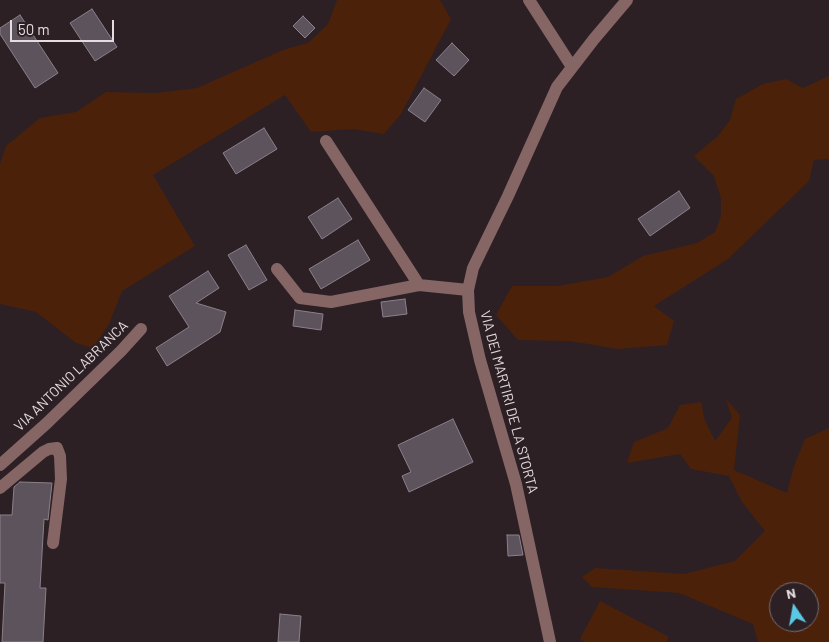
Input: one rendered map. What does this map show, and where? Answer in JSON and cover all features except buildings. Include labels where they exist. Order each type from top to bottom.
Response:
[{"type":"street","points":[[530,0],[572,67]]},
{"type":"street","name":"VIA DEI MARTIRI DE LA STORTA","points":[[550,642],[516,484],[478,351],[469,312],[468,290],[473,268],[558,87],[627,0]]},
{"type":"street","points":[[326,141],[419,285]]},
{"type":"street","points":[[276,269],[300,298],[331,302],[419,285],[468,290]]},
{"type":"street","name":"VIA ANTONIO LABRANCA","points":[[0,465],[121,351],[141,328]]},
{"type":"street","points":[[0,488],[43,452],[49,448],[56,448],[60,456],[61,478],[53,543]]},
{"type":"shaded area","points":[[337,0],[440,0],[451,19],[401,114],[384,134],[353,129],[311,132],[285,95],[153,175],[195,246],[122,291],[109,324],[93,348],[76,343],[36,312],[0,304],[0,164],[6,146],[40,118],[76,112],[106,92],[156,93],[197,88],[283,50],[308,43],[328,24]]},
{"type":"shaded area","points":[[829,76],[829,159],[814,160],[809,181],[728,259],[654,306],[674,321],[667,345],[618,349],[570,341],[518,340],[496,315],[512,286],[558,286],[608,277],[643,256],[697,243],[715,232],[721,216],[721,198],[714,176],[694,156],[718,136],[730,120],[736,99],[763,84],[786,79],[803,88]]},
{"type":"shaded area","points":[[726,399],[740,415],[734,470],[787,493],[794,466],[805,439],[829,428],[829,642],[758,642],[753,624],[679,593],[592,587],[582,577],[595,568],[684,574],[735,561],[765,531],[742,502],[729,476],[691,469],[680,454],[627,463],[634,442],[668,428],[680,405],[701,402],[705,421],[715,441],[732,418]]},
{"type":"shaded area","points":[[600,601],[669,637],[666,642],[585,642],[580,639]]}]
